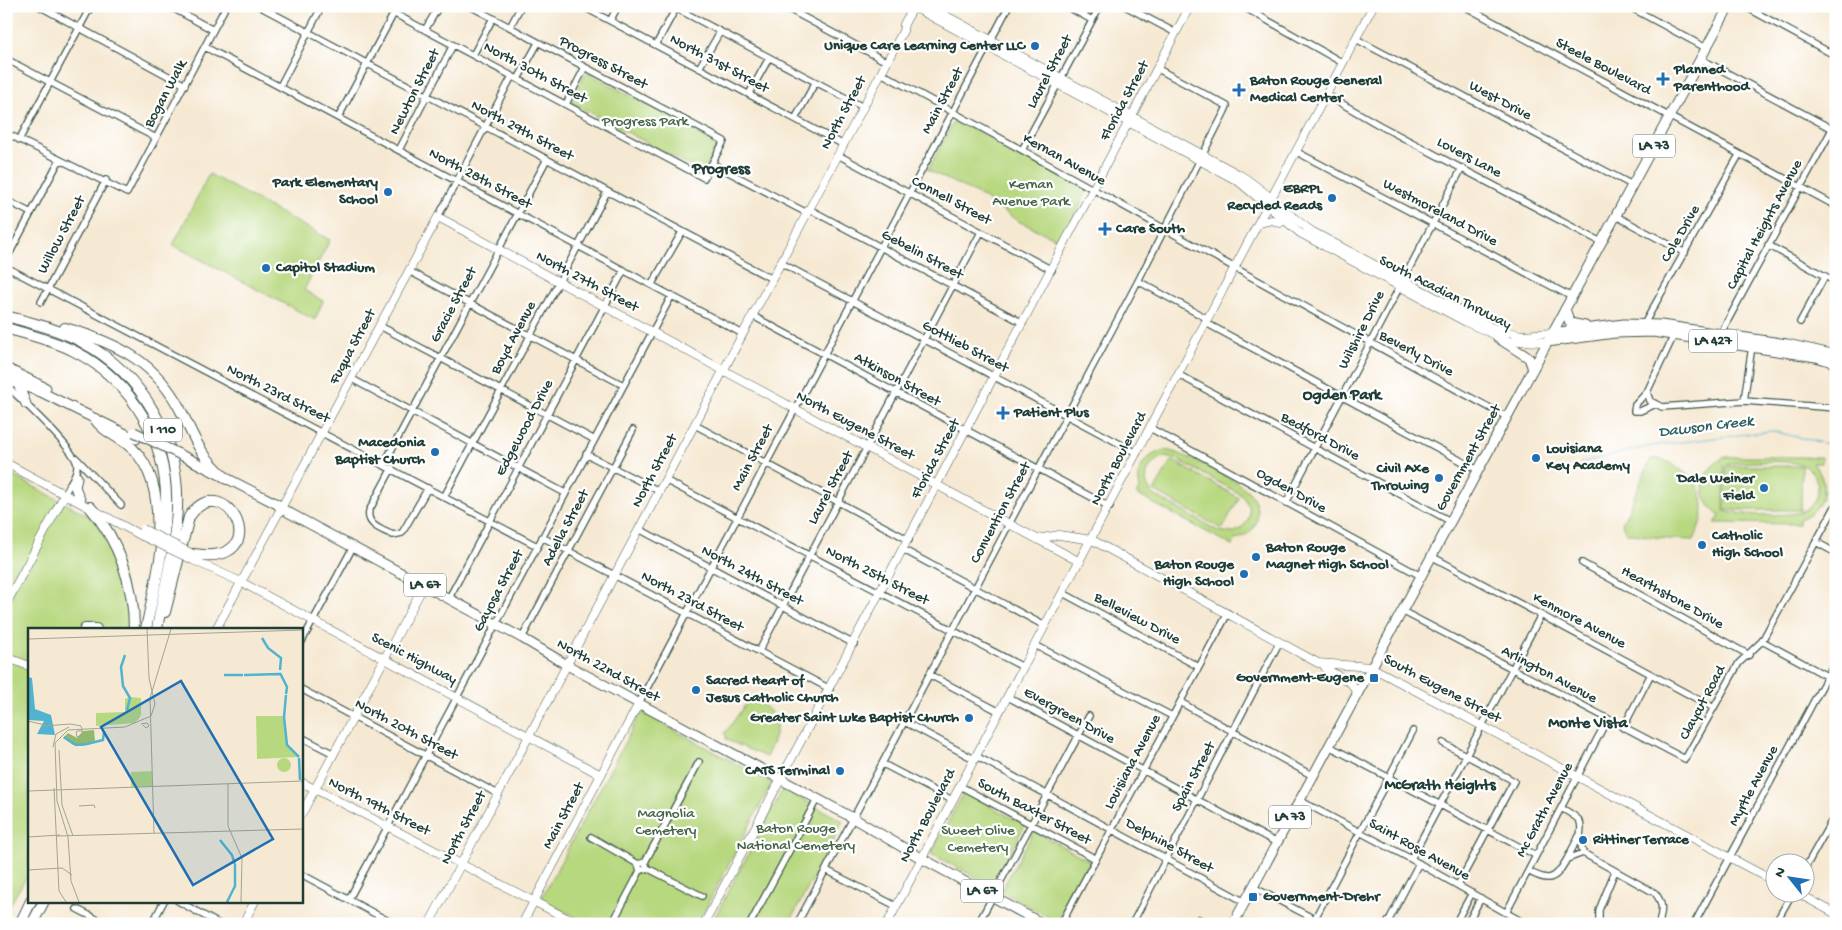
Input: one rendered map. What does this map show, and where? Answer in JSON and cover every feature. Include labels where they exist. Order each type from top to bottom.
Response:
[{"type":"highway","points":[[6,316],[35,319],[94,337],[117,346],[137,359],[168,390],[183,414],[200,451],[227,478]]},
{"type":"highway","name":"I 110","points":[[6,316],[72,337],[103,355],[135,385],[162,426],[174,465],[177,500],[175,524],[158,628]]},
{"type":"highway","name":"I 110","points":[[6,328],[60,345],[93,362],[123,388],[146,420],[160,456],[166,499],[165,522],[146,628]]},
{"type":"highway","points":[[96,418],[99,424],[136,451],[150,474],[158,528],[151,602]]},
{"type":"highway","points":[[158,628],[171,596],[184,532],[189,517],[195,509],[207,503],[217,502],[229,507],[236,514],[240,527],[238,538],[234,545],[218,556],[193,557]]},
{"type":"highway","points":[[86,505],[107,528],[121,559],[131,596],[134,628]]},
{"type":"highway","points":[[20,924],[31,902]]},
{"type":"highway","points":[[32,924],[43,902]]},
{"type":"main road","name":"Government Street","points":[[1233,924],[1729,6]]},
{"type":"main road","points":[[1565,309],[1570,322],[1592,328]]},
{"type":"main road","name":"South Acadian Thruway","points":[[1550,337],[1592,328],[1644,324],[1753,343],[1836,363]]},
{"type":"main road","name":"South Acadian Thruway","points":[[1550,337],[1653,332],[1722,338]]},
{"type":"main road","points":[[1498,338],[1529,358],[1533,369]]},
{"type":"main road","name":"South Acadian Thruway","points":[[1753,343],[1813,348],[1836,355]]},
{"type":"main road","points":[[7,368],[18,384],[25,402]]},
{"type":"main road","name":"North 22nd Street","points":[[7,368],[272,507],[282,509],[450,598],[567,665],[817,798],[921,858]]},
{"type":"main road","name":"North 22nd Street","points":[[6,380],[35,389],[135,435]]},
{"type":"main road","points":[[25,402],[29,392],[35,389]]},
{"type":"main road","name":"North 22nd Street","points":[[192,464],[227,478],[278,504],[282,509]]},
{"type":"main road","points":[[77,477],[75,487],[86,505]]},
{"type":"main road","name":"LA 67","points":[[921,858],[1043,924]]},
{"type":"street","points":[[38,6],[185,85]]},
{"type":"street","points":[[19,140],[91,6]]},
{"type":"street","points":[[169,6],[213,30]]},
{"type":"street","name":"Bogan Walk","points":[[106,180],[127,193],[226,6]]},
{"type":"street","name":"North 29th Street","points":[[259,6],[772,279]]},
{"type":"street","points":[[280,86],[322,6]]},
{"type":"street","name":"North 30th Street","points":[[380,6],[704,178],[713,164]]},
{"type":"street","points":[[425,30],[438,6]]},
{"type":"street","name":"Progress Street","points":[[470,6],[724,141],[713,164]]},
{"type":"street","points":[[510,27],[521,6]]},
{"type":"street","name":"North 31st Street","points":[[582,6],[844,145]]},
{"type":"street","points":[[610,21],[618,6]]},
{"type":"street","points":[[782,6],[887,62]]},
{"type":"street","points":[[928,6],[989,44]]},
{"type":"street","name":"Main Street","points":[[522,924],[1009,6]]},
{"type":"street","points":[[1066,6],[1092,20]]},
{"type":"street","name":"Laurel Street","points":[[1022,150],[1100,6]]},
{"type":"street","points":[[1125,6],[1176,34]]},
{"type":"street","name":"Florida Street","points":[[704,924],[938,486],[1190,6]]},
{"type":"street","points":[[1242,6],[1343,63]]},
{"type":"street","name":"North Boulevard","points":[[890,923],[896,906],[921,858],[1110,507],[1373,6]]},
{"type":"street","name":"Steele Boulevard","points":[[1464,6],[1836,206]]},
{"type":"street","points":[[1628,6],[1706,48]]},
{"type":"street","points":[[1744,6],[1836,56]]},
{"type":"street","points":[[656,45],[674,7],[863,107]]},
{"type":"street","points":[[914,7],[989,44],[1201,158]]},
{"type":"street","name":"North Street","points":[[903,31],[909,26],[914,7]]},
{"type":"street","name":"North Street","points":[[429,924],[844,145],[914,7]]},
{"type":"street","points":[[338,118],[394,13]]},
{"type":"street","points":[[473,55],[493,18]]},
{"type":"street","points":[[699,68],[720,32]]},
{"type":"street","name":"West Drive","points":[[1356,39],[1632,185]]},
{"type":"street","points":[[518,79],[538,42]]},
{"type":"street","name":"Newton Street","points":[[399,150],[453,45]]},
{"type":"street","name":"North 28th Street","points":[[204,47],[518,212],[743,334]]},
{"type":"street","points":[[749,94],[769,58]]},
{"type":"street","points":[[1701,58],[1834,130]]},
{"type":"street","points":[[6,59],[156,138]]},
{"type":"street","points":[[566,104],[585,67]]},
{"type":"street","name":"Convention Street","points":[[797,924],[976,589],[1165,229],[1225,110],[1158,69]]},
{"type":"street","name":"Kernan Avenue","points":[[881,73],[1235,269]]},
{"type":"street","name":"Fuqua Street","points":[[217,628],[352,379],[512,76]]},
{"type":"street","points":[[795,119],[815,83]]},
{"type":"street","name":"Lovers Lane","points":[[1327,95],[1601,242]]},
{"type":"street","name":"Capital Heights Avenue","points":[[1722,338],[1768,245],[1800,186],[1834,130],[1836,122]]},
{"type":"street","points":[[6,133],[58,161],[106,180]]},
{"type":"street","name":"Westmoreland Drive","points":[[1297,152],[1572,297]]},
{"type":"street","name":"Connell Street","points":[[838,155],[1052,270]]},
{"type":"street","name":"Cole Drive","points":[[1644,324],[1740,155]]},
{"type":"street","name":"Gracie Street","points":[[384,464],[547,158]]},
{"type":"street","name":"South Acadian Thruway","points":[[1201,158],[1259,187],[1298,222],[1498,338],[1519,343],[1550,337]]},
{"type":"street","name":"South Acadian Thruway","points":[[1201,158],[1244,186],[1300,233],[1497,330],[1521,335],[1550,337]]},
{"type":"street","points":[[6,260],[58,161]]},
{"type":"street","points":[[713,164],[808,211]]},
{"type":"street","name":"Wilshire Drive","points":[[1286,503],[1462,168]]},
{"type":"street","points":[[1259,187],[1270,187],[1282,179]]},
{"type":"street","name":"Willow Street","points":[[41,302],[106,180]]},
{"type":"street","name":"Boyd Avenue","points":[[444,497],[607,192]]},
{"type":"street","points":[[6,200],[31,213]]},
{"type":"street","name":"Gebelin Street","points":[[808,211],[1023,323]]},
{"type":"street","points":[[1616,216],[1685,253]]},
{"type":"street","name":"North 27th Street","points":[[438,217],[724,371]]},
{"type":"street","points":[[1259,223],[1269,220],[1280,223],[1284,220]]},
{"type":"street","points":[[652,284],[682,232]]},
{"type":"street","name":"Laurel Street","points":[[759,651],[981,232]]},
{"type":"street","points":[[1768,245],[1836,282]]},
{"type":"street","name":"Gottlieb Street","points":[[781,263],[1137,454]]},
{"type":"street","name":"North 23rd Street","points":[[6,267],[392,468],[489,522],[537,546]]},
{"type":"street","name":"Beverly Drive","points":[[1235,269],[1507,417]]},
{"type":"street","name":"Edgewood Drive","points":[[450,598],[624,270]]},
{"type":"street","points":[[409,271],[623,385]]},
{"type":"street","points":[[1800,322],[1825,276]]},
{"type":"street","points":[[1138,280],[1207,321],[1478,470]]},
{"type":"street","name":"Gayosa Street","points":[[349,899],[672,295]]},
{"type":"street","name":"Atkinson Street","points":[[753,316],[966,432],[1110,507]]},
{"type":"street","points":[[380,326],[594,439]]},
{"type":"street","points":[[1653,402],[1640,411],[1634,411],[1635,405],[1648,392],[1674,335]]},
{"type":"street","points":[[1744,401],[1753,343]]},
{"type":"street","name":"North Eugene Street","points":[[724,371],[1080,562]]},
{"type":"street","name":"Bedford Drive","points":[[1179,375],[1450,521]]},
{"type":"street","points":[[352,379],[565,493]]},
{"type":"street","points":[[6,385],[25,402],[121,506]]},
{"type":"street","points":[[1648,392],[1653,402],[1662,407],[1744,401],[1836,408]]},
{"type":"street","points":[[695,425],[909,540]]},
{"type":"street","name":"Ogden Drive","points":[[1150,428],[1421,576]]},
{"type":"street","name":"Adella Street","points":[[522,638],[633,430]]},
{"type":"street","points":[[6,604],[77,468],[72,453]]},
{"type":"street","points":[[586,454],[659,491]]},
{"type":"street","points":[[65,494],[77,477],[81,463]]},
{"type":"street","name":"Scenic Highway","points":[[6,464],[241,582],[601,775]]},
{"type":"street","points":[[392,468],[368,517],[372,524],[393,535],[400,534],[406,529],[428,488]]},
{"type":"street","name":"North 25th Street","points":[[666,480],[1024,667]]},
{"type":"street","name":"Claycut Road","points":[[1685,759],[1739,663],[1762,641],[1836,505]]},
{"type":"street","name":"North 24th Street","points":[[639,529],[854,644]]},
{"type":"street","name":"South Eugene Street","points":[[1037,539],[1059,535],[1092,540],[1228,613],[1279,643],[1324,665],[1371,667],[1764,876]]},
{"type":"street","name":"North 23rd Street","points":[[542,538],[830,689]]},
{"type":"street","points":[[1816,542],[1836,553]]},
{"type":"street","points":[[302,642],[353,547]]},
{"type":"street","points":[[904,550],[1045,626]]},
{"type":"street","name":"Kenmore Avenue","points":[[1431,556],[1714,708]]},
{"type":"street","name":"Hearthstone Drive","points":[[1582,563],[1749,654]]},
{"type":"street","points":[[302,813],[424,585]]},
{"type":"street","name":"Belleview Drive","points":[[1063,593],[1199,667]]},
{"type":"street","name":"Arlington Avenue","points":[[1402,611],[1607,720],[1685,759]]},
{"type":"street","name":"Louisiana Avenue","points":[[1061,924],[1228,613]]},
{"type":"street","points":[[1411,859],[1541,615]]},
{"type":"street","points":[[1762,641],[1836,681]]},
{"type":"street","name":"Spain Street","points":[[1132,924],[1279,643]]},
{"type":"street","points":[[1036,645],[1172,716]]},
{"type":"street","points":[[6,657],[28,666]]},
{"type":"street","name":"Myrtle Avenue","points":[[1694,924],[1836,660]]},
{"type":"street","points":[[1324,665],[1351,683],[1358,693]]},
{"type":"street","points":[[1624,728],[1652,674]]},
{"type":"street","points":[[930,675],[1000,712]]},
{"type":"street","name":"North 20th Street","points":[[302,690],[498,794]]},
{"type":"street","name":"Evergreen Drive","points":[[1008,697],[1277,843]]},
{"type":"street","points":[[1180,702],[1313,776]]},
{"type":"street","points":[[978,924],[1089,716]]},
{"type":"street","name":"Mc Grath Avenue","points":[[1506,913],[1607,720]]},
{"type":"street","points":[[905,722],[975,758]]},
{"type":"street","points":[[1313,921],[1413,731]]},
{"type":"street","points":[[302,738],[334,754]]},
{"type":"street","points":[[1443,743],[1514,781],[1458,885]]},
{"type":"street","points":[[1329,746],[1535,855]]},
{"type":"street","name":"Delphine Street","points":[[975,758],[1048,794],[1245,902]]},
{"type":"street","points":[[638,864],[645,862],[700,762]]},
{"type":"street","points":[[883,764],[952,800]]},
{"type":"street","name":"North 19th Street","points":[[302,782],[387,828],[534,900],[578,924]]},
{"type":"street","name":"South Baxter Street","points":[[960,786],[1096,859]]},
{"type":"street","points":[[750,924],[817,798]]},
{"type":"street","name":"Saint Rose Avenue","points":[[1299,800],[1419,863],[1526,924]]},
{"type":"street","points":[[1528,871],[1543,879],[1550,879],[1558,874],[1567,859],[1579,836],[1582,825],[1578,817],[1561,808]]},
{"type":"street","points":[[1814,852],[1836,812]]},
{"type":"street","points":[[1579,836],[1583,853],[1655,893],[1661,900],[1663,908],[1659,924]]},
{"type":"street","points":[[591,837],[638,864],[640,871]]},
{"type":"street","points":[[1567,859],[1583,853]]},
{"type":"street","points":[[645,862],[647,868],[702,896]]},
{"type":"street","points":[[1387,924],[1419,863]]},
{"type":"street","points":[[612,924],[640,871],[647,868]]},
{"type":"street","points":[[826,870],[896,906]]},
{"type":"street","points":[[1599,924],[1600,910],[1615,871]]},
{"type":"street","points":[[302,875],[394,924]]},
{"type":"street","points":[[1252,887],[1313,921],[1324,924]]},
{"type":"street","points":[[1455,924],[1472,893]]},
{"type":"street","points":[[1467,924],[1481,898]]},
{"type":"street","points":[[152,924],[163,902]]},
{"type":"street","points":[[180,902],[220,924]]},
{"type":"street","points":[[243,924],[254,902]]},
{"type":"street","points":[[1775,924],[1788,902]]},
{"type":"street","points":[[1813,902],[1836,914]]},
{"type":"street","points":[[78,909],[106,924]]},
{"type":"green space","name":"Progress Park","points":[[586,72],[719,143],[703,173],[571,102]]},
{"type":"green space","name":"Kernan Avenue Park","points":[[955,119],[1088,190],[1061,241],[1018,221],[981,196],[928,170]]},
{"type":"green space","name":"Capitol Stadium","points":[[209,174],[330,240],[304,290],[323,301],[315,320],[173,245]]},
{"type":"green space","points":[[1165,450],[1196,461],[1221,473],[1248,491],[1253,498],[1257,511],[1256,523],[1250,532],[1235,540],[1233,546],[1136,494],[1140,488],[1139,474],[1144,463],[1158,452]],"holes":[[[1163,457],[1176,459],[1240,494],[1245,499],[1249,511],[1249,516],[1243,526],[1232,533],[1218,531],[1154,495],[1147,485],[1146,479],[1152,464]]]},
{"type":"green space","points":[[1723,457],[1821,457],[1821,463],[1812,463],[1822,479],[1824,487],[1820,503],[1815,510],[1799,519],[1799,524],[1715,523],[1720,516],[1710,507],[1703,489],[1705,476],[1712,466]],"holes":[[[1784,462],[1799,464],[1807,467],[1812,472],[1816,479],[1817,493],[1810,506],[1797,513],[1777,515],[1724,511],[1724,465]]]},
{"type":"green space","points":[[1651,459],[1661,459],[1687,474],[1699,490],[1703,508],[1702,518],[1694,540],[1669,539],[1626,533],[1622,524]]},
{"type":"green space","points":[[1172,460],[1239,498],[1222,529],[1154,491]]},
{"type":"green space","name":"Dale Weiner Field","points":[[1726,466],[1802,466],[1801,510],[1725,510]]},
{"type":"green space","points":[[6,472],[95,519],[114,553],[122,577],[131,628],[28,628],[28,875],[6,911]]},
{"type":"green space","points":[[751,697],[769,710],[776,722],[774,738],[766,757],[727,740],[725,733]]},
{"type":"green space","name":"Magnolia Cemetery","points":[[641,712],[772,783],[697,924],[588,924],[541,899]]},
{"type":"green space","name":"Baton Rouge National Cemetery","points":[[783,789],[843,821],[789,924],[711,924]]},
{"type":"green space","name":"Sweet Olive Cemetery","points":[[964,792],[1025,825],[993,886],[931,854]]},
{"type":"green space","name":"Sweet Olive Cemetery","points":[[1034,831],[1090,861],[1057,922],[1001,891]]},
{"type":"waterway","name":"Dawson Creek","points":[[1580,463],[1650,446],[1771,431],[1836,446]]},
{"type":"place","name":"Unique Care Learning Center LLC","points":[[1035,46]]},
{"type":"place","name":"Planned Parenthood","points":[[1663,79]]},
{"type":"place","name":"Baton Rouge General Medical Center","points":[[1239,90]]},
{"type":"place","name":"Park Elementary School","points":[[388,192]]},
{"type":"place","name":"EBRPL Recycled Reads","points":[[1332,198]]},
{"type":"place","name":"Care South","points":[[1105,229]]},
{"type":"place","name":"Capitol Stadium","points":[[266,268]]},
{"type":"place","name":"Patient Plus","points":[[1003,413]]},
{"type":"place","name":"Macedonia Baptist Church","points":[[435,452]]},
{"type":"place","name":"Louisiana Key Academy","points":[[1536,458]]},
{"type":"place","name":"Civil Axe Throwing","points":[[1439,478]]},
{"type":"place","name":"Dale Weiner Field","points":[[1764,488]]},
{"type":"place","name":"Catholic High School","points":[[1702,545]]},
{"type":"place","name":"Baton Rouge Magnet High School","points":[[1256,557]]},
{"type":"place","name":"Baton Rouge High School","points":[[1244,574]]},
{"type":"place","name":"Government-Eugene","points":[[1374,678]]},
{"type":"place","name":"Sacred Heart of Jesus Catholic Church","points":[[696,690]]},
{"type":"place","name":"Greater Saint Luke Baptist Church","points":[[969,718]]},
{"type":"place","name":"CATS Terminal","points":[[840,771]]},
{"type":"place","name":"Rittiner Terrace","points":[[1583,840]]},
{"type":"place","name":"Government-Drehr","points":[[1253,897]]},
{"type":"district","name":"Progress","points":[[721,170]]},
{"type":"district","name":"Ogden Park","points":[[1342,396]]},
{"type":"district","name":"Monte Vista","points":[[1588,724]]},
{"type":"district","name":"McGrath Heights","points":[[1440,786]]}]
